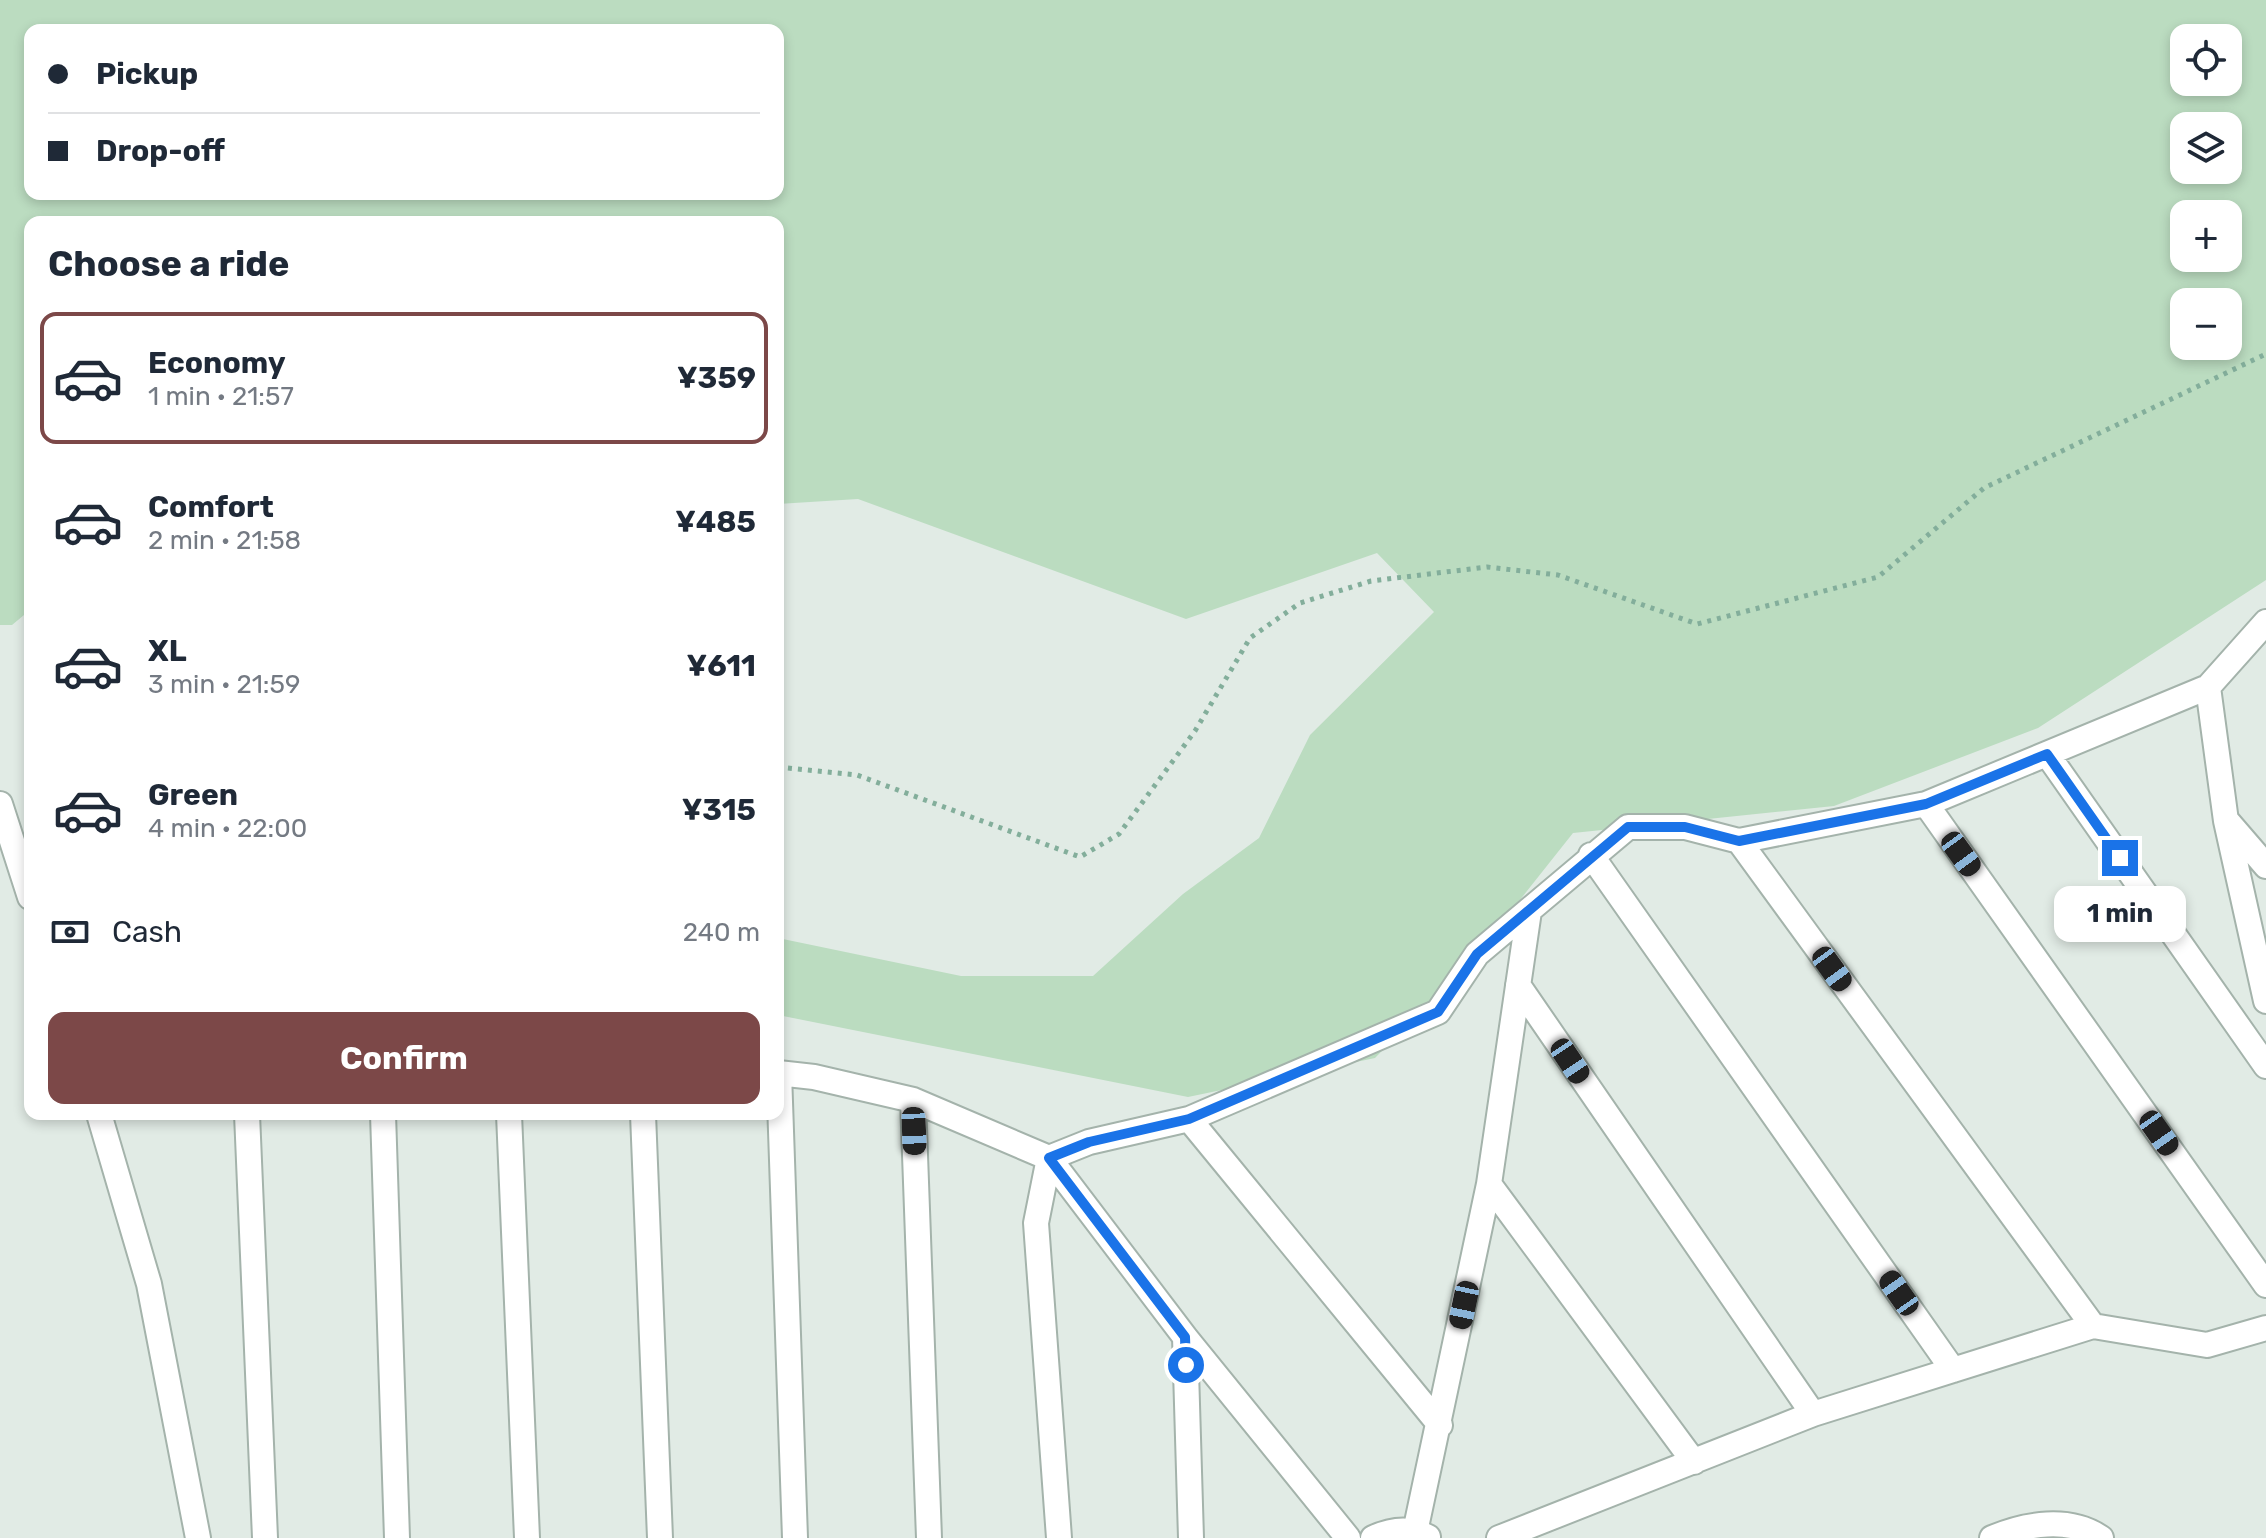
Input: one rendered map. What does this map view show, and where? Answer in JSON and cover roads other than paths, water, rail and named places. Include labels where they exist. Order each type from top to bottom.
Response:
[{"type":"street","points":[[1049,1158],[1089,1142],[1189,1119],[1438,1012],[1477,954],[1628,827],[1685,827],[1739,841],[1926,804],[2208,687],[2262,637]]},
{"type":"street","points":[[2208,687],[2226,821],[2266,1001]]},
{"type":"street","points":[[2047,754],[2266,1066]]},
{"type":"street","points":[[0,804],[24,878]]},
{"type":"street","points":[[1926,804],[2266,1285]]},
{"type":"street","points":[[2226,821],[2266,866]]},
{"type":"street","points":[[1739,841],[2093,1326]]},
{"type":"street","points":[[1591,855],[1953,1370]]},
{"type":"street","points":[[1373,1538],[1387,1532],[1422,1535],[1440,1425],[1489,1184],[1529,911]]},
{"type":"street","points":[[1518,985],[1813,1414]]},
{"type":"street","points":[[784,1074],[814,1077],[913,1100],[1049,1158],[1185,1337],[1348,1538]]},
{"type":"street","points":[[913,1100],[929,1538]]},
{"type":"street","points":[[1189,1119],[1440,1425]]},
{"type":"street","points":[[101,1120],[149,1284],[198,1538]]},
{"type":"street","points":[[247,1120],[265,1538]]},
{"type":"street","points":[[383,1120],[397,1538]]},
{"type":"street","points":[[509,1120],[527,1538]]},
{"type":"street","points":[[643,1120],[660,1538]]},
{"type":"street","points":[[780,1120],[795,1538]]},
{"type":"street","points":[[1049,1158],[1036,1223],[1059,1538]]},
{"type":"street","points":[[1489,1184],[1694,1462]]},
{"type":"street","points":[[1499,1538],[1813,1414],[2093,1326],[2207,1345],[2266,1328]]},
{"type":"street","points":[[1185,1337],[1191,1538]]},
{"type":"street","points":[[1992,1538],[2017,1528],[2054,1523],[2101,1538]]}]
